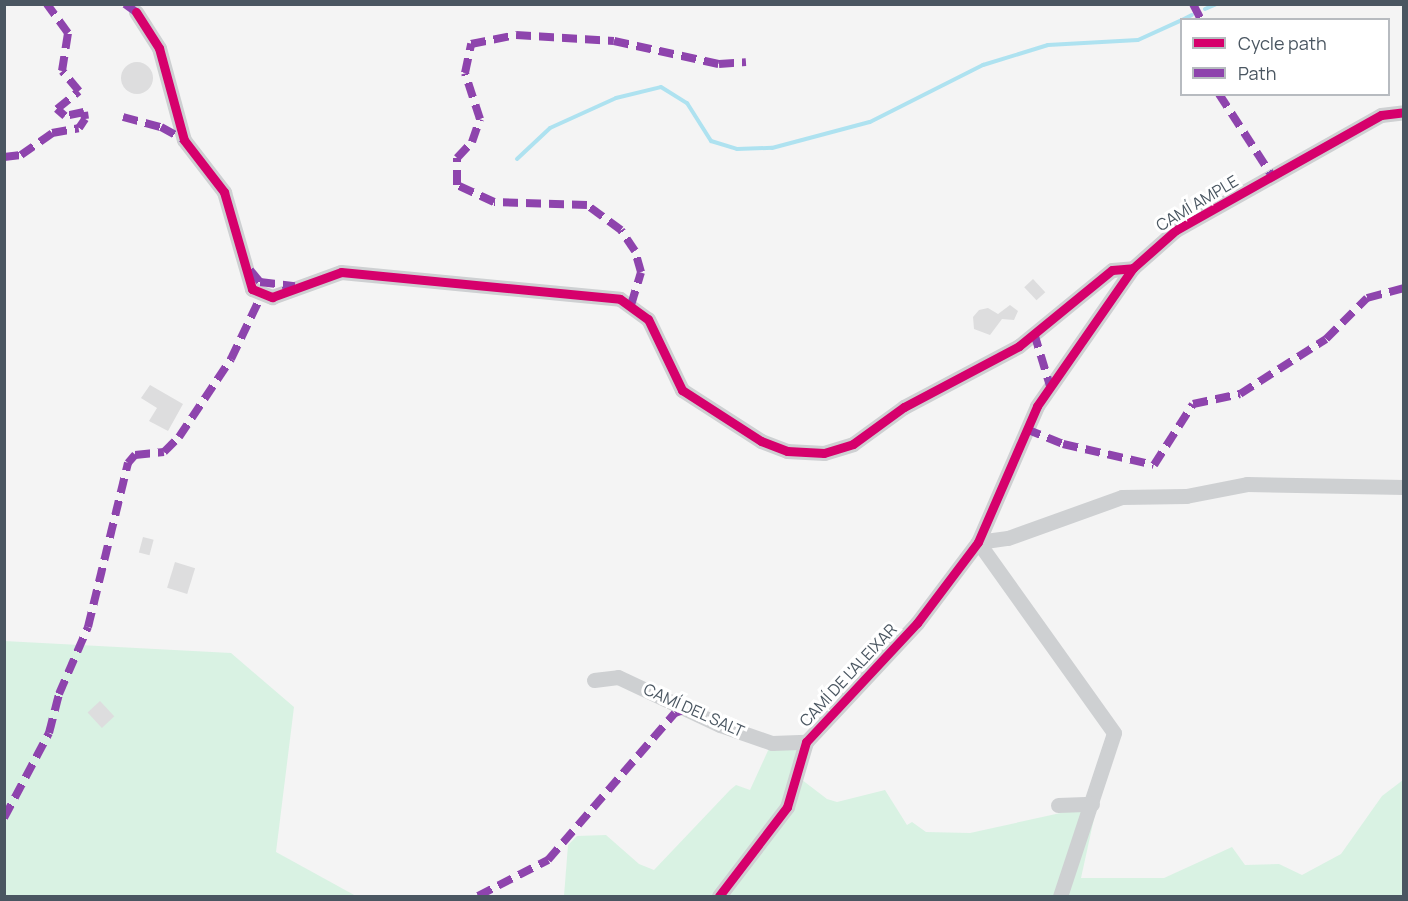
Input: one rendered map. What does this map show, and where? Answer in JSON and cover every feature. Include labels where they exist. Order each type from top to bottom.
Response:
[{"type":"street","points":[[135,12],[159,48],[184,140],[224,192],[246,281],[261,296],[272,297],[341,272],[621,299],[648,319],[682,390],[761,441],[787,451],[824,453],[854,444],[904,407],[1019,346],[1112,270],[1133,268]]},
{"type":"street","name":"CAMÍ AMPLE","points":[[978,542],[1037,406],[1133,268],[1176,230],[1381,115],[1404,112]]},
{"type":"street","points":[[1060,897],[1114,733],[978,542],[1008,538],[1122,497],[1186,496],[1247,484],[1404,487]]},
{"type":"street","name":"CAMÍ DE L'ALEIXAR","points":[[719,897],[787,807],[806,742],[917,623],[978,542]]},
{"type":"street","name":"CAMÍ DEL SALT","points":[[597,674],[618,677],[720,725],[772,742],[806,742]]},
{"type":"street","points":[[1058,804],[1092,804]]},
{"type":"green space","points":[[4,641],[231,653],[294,707],[276,852],[356,896],[5,896]]},
{"type":"green space","points":[[790,743],[797,750],[793,773],[827,799],[837,802],[885,790],[907,825],[912,822],[926,832],[970,833],[1097,805],[1081,878],[1164,878],[1232,847],[1245,865],[1279,864],[1302,875],[1341,854],[1382,796],[1403,780],[1403,896],[564,896],[568,845],[577,836],[606,835],[639,864],[654,870],[736,785],[750,790],[771,744]]},
{"type":"building","points":[[137,62],[148,67],[153,78],[148,89],[137,94],[126,89],[121,78],[126,67]]},
{"type":"building","points":[[1033,279],[1045,292],[1036,300],[1024,287]]},
{"type":"building","points":[[1010,305],[1018,311],[1014,320],[1002,319],[990,335],[974,329],[973,317],[979,310],[988,308],[998,314]]},
{"type":"building","points":[[150,385],[183,404],[168,431],[149,421],[157,408],[141,398]]},
{"type":"building","points":[[143,537],[154,540],[149,555],[139,552]]},
{"type":"building","points":[[175,562],[195,568],[187,594],[167,588]]},
{"type":"building","points":[[100,701],[114,716],[102,728],[88,713]]},
{"type":"waterway","points":[[1205,9],[1216,4]]},
{"type":"waterway","points":[[1186,18],[1192,15]]},
{"type":"waterway","points":[[517,159],[550,128],[616,98],[661,87],[687,103],[711,141],[737,149],[772,148],[870,122],[983,65],[1048,45],[1138,40],[1180,21]]},
{"type":"marked path","points":[[4,157],[21,155],[52,133],[79,128],[85,119],[84,112],[65,116],[57,109],[79,91],[62,71],[68,33],[47,4]]},
{"type":"marked path","points":[[125,4],[136,12]]},
{"type":"marked path","points":[[1193,4],[1200,18]]},
{"type":"marked path","points":[[631,305],[641,272],[635,251],[621,230],[587,205],[494,202],[457,185],[457,158],[472,142],[480,119],[465,73],[471,44],[516,35],[614,41],[719,64],[746,62]]},
{"type":"marked path","points":[[1220,96],[1272,176]]},
{"type":"marked path","points":[[123,117],[161,127],[184,140]]},
{"type":"marked path","points":[[250,270],[260,282],[295,286]]},
{"type":"marked path","points":[[1026,429],[1063,444],[1154,465],[1193,404],[1240,394],[1326,339],[1367,298],[1404,288]]},
{"type":"marked path","points":[[4,818],[49,733],[59,694],[88,627],[128,463],[135,455],[164,452],[179,437],[231,359],[261,296]]},
{"type":"marked path","points":[[1034,333],[1050,386]]},
{"type":"marked path","points":[[478,896],[548,860],[675,713],[686,709]]},
{"type":"cycle path","points":[[136,12],[159,48],[184,140],[224,192],[252,289],[272,297],[341,272],[620,299],[648,319],[682,390],[761,441],[787,451],[824,453],[853,444],[904,407],[1019,346],[1112,270],[1133,268]]},
{"type":"cycle path","points":[[719,896],[787,807],[806,742],[917,623],[978,542],[1037,406],[1133,268],[1176,230],[1381,115],[1404,112]]}]
